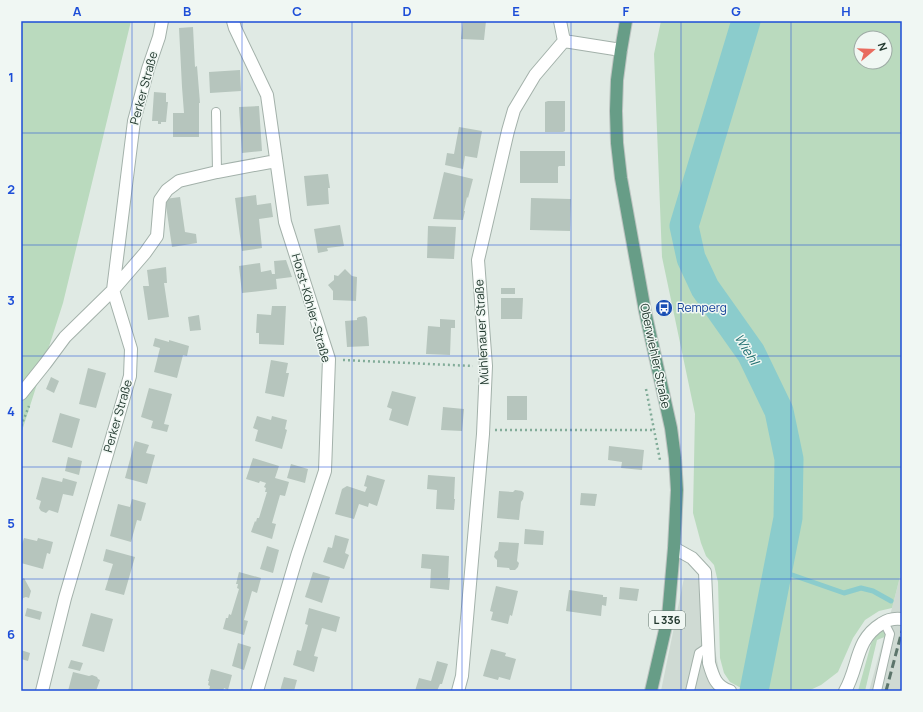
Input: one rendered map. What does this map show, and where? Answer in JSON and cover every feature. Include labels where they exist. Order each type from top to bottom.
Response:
[{"type":"main road","name":"Oberwiehler Straße","points":[[626,21],[617,80],[617,143],[621,178],[645,311],[671,428],[677,490],[668,617],[651,691]]},
{"type":"street","name":"Perker Straße","points":[[42,691],[65,598],[130,376],[131,348],[113,290],[134,121],[148,69],[159,37],[162,21]]},
{"type":"street","name":"Horst-Köhler-Straße","points":[[233,21],[267,95],[285,222],[329,359],[325,471],[297,556],[258,691]]},
{"type":"street","points":[[560,21],[564,41],[621,50]]},
{"type":"street","name":"Mühlenauer Straße","points":[[458,691],[462,676],[483,430],[486,366],[478,260],[514,110],[536,75],[564,41]]},
{"type":"street","points":[[21,394],[65,337],[113,290],[145,253],[157,236],[160,200],[167,190],[179,181],[276,161]]},
{"type":"street","points":[[674,548],[692,558],[705,572],[709,664],[714,678],[725,690]]},
{"type":"street","points":[[845,691],[850,682],[860,648],[866,637],[874,628],[884,622],[894,618],[902,619]]},
{"type":"lane","points":[[216,112],[217,172]]},
{"type":"lane","points":[[877,691],[890,634],[884,622]]},
{"type":"lane","points":[[690,691],[699,653],[708,647]]},
{"type":"path","points":[[329,359],[486,366]]},
{"type":"path","points":[[483,430],[654,430],[671,428]]},
{"type":"shaded area","points":[[902,569],[902,691],[869,691],[892,608]]},
{"type":"shaded area","points":[[684,578],[700,579],[722,684],[728,691],[661,691]]},
{"type":"green space","points":[[21,21],[131,21],[63,303],[21,434]]},
{"type":"green space","points":[[661,21],[902,21],[902,569],[892,608],[879,611],[865,620],[853,638],[838,672],[821,685],[808,691],[753,691],[741,688],[730,682],[724,673],[720,658],[718,582],[714,565],[706,556],[701,543],[693,513],[695,414],[662,257],[654,54]]},
{"type":"green space","points":[[882,630],[887,636],[877,640],[865,691],[858,691],[871,644],[876,635]]},
{"type":"building","points":[[463,21],[486,21],[484,40],[461,39]]},
{"type":"building","points":[[193,27],[195,67],[197,66],[200,103],[199,137],[173,137],[173,113],[184,113],[179,28]]},
{"type":"building","points":[[240,70],[241,91],[210,93],[209,72]]},
{"type":"building","points":[[154,92],[166,93],[166,102],[168,102],[166,122],[161,122],[161,124],[158,124],[158,121],[152,121]]},
{"type":"building","points":[[565,101],[565,131],[545,132],[545,102]]},
{"type":"building","points":[[259,106],[262,151],[242,153],[239,107]]},
{"type":"building","points":[[459,127],[482,131],[477,158],[465,156],[463,169],[445,165],[447,153],[454,154]]},
{"type":"building","points":[[520,151],[565,151],[565,166],[558,167],[558,183],[520,183]]},
{"type":"building","points":[[444,172],[473,179],[468,198],[467,197],[463,220],[433,219]]},
{"type":"building","points":[[328,174],[330,188],[328,188],[329,204],[307,206],[304,176]]},
{"type":"building","points":[[256,195],[257,205],[271,203],[273,217],[259,219],[262,248],[242,251],[235,198]]},
{"type":"building","points":[[180,197],[185,232],[196,234],[197,243],[172,247],[165,199]]},
{"type":"building","points":[[531,198],[571,199],[570,231],[530,230]]},
{"type":"building","points":[[340,225],[344,246],[327,248],[328,251],[318,253],[314,229]]},
{"type":"building","points":[[428,226],[456,227],[454,259],[427,258]]},
{"type":"building","points":[[286,260],[292,277],[276,279],[277,289],[242,293],[239,266],[260,263],[261,272],[271,270],[272,274],[275,274],[274,261]]},
{"type":"building","points":[[166,267],[167,283],[164,283],[169,317],[148,320],[143,286],[149,286],[147,270]]},
{"type":"building","points":[[345,269],[352,276],[357,277],[356,301],[333,300],[333,291],[328,285],[334,280],[334,275],[338,276]]},
{"type":"building","points":[[501,288],[515,288],[515,294],[501,294]]},
{"type":"building","points":[[501,298],[523,298],[522,319],[501,319]]},
{"type":"building","points":[[272,306],[286,306],[284,345],[259,344],[259,333],[256,333],[257,314],[271,315]]},
{"type":"building","points":[[199,315],[201,330],[190,331],[188,317]]},
{"type":"building","points":[[365,316],[367,318],[369,346],[347,347],[345,321],[357,320],[359,317]]},
{"type":"building","points":[[440,319],[455,320],[455,328],[451,328],[450,355],[426,354],[428,326],[440,327]]},
{"type":"building","points":[[155,338],[169,342],[169,340],[189,346],[187,356],[183,355],[177,378],[154,372],[160,348],[153,346]]},
{"type":"building","points":[[271,360],[288,363],[286,373],[289,373],[284,397],[265,393]]},
{"type":"building","points":[[88,368],[106,373],[96,408],[79,404]]},
{"type":"building","points":[[51,377],[59,381],[54,393],[46,389]]},
{"type":"building","points":[[149,388],[172,394],[164,424],[169,425],[167,432],[151,428],[153,421],[141,417]]},
{"type":"building","points":[[392,391],[416,397],[408,426],[389,420],[392,409],[387,407]]},
{"type":"building","points":[[507,396],[527,396],[527,420],[507,420]]},
{"type":"building","points":[[443,407],[464,409],[462,431],[441,430]]},
{"type":"building","points":[[60,413],[80,419],[72,448],[52,442]]},
{"type":"building","points":[[257,416],[271,420],[272,416],[287,420],[285,429],[287,430],[282,449],[255,441],[258,430],[253,428]]},
{"type":"building","points":[[135,441],[149,445],[146,453],[155,455],[147,484],[125,478]]},
{"type":"building","points":[[609,446],[644,450],[642,470],[621,468],[622,462],[608,460]]},
{"type":"building","points":[[68,457],[82,461],[79,475],[65,471]]},
{"type":"building","points":[[253,458],[279,466],[275,478],[289,482],[285,496],[280,495],[272,523],[276,524],[272,539],[251,532],[255,521],[256,522],[257,518],[259,518],[267,492],[265,492],[266,488],[264,487],[266,483],[260,481],[259,483],[246,479]]},
{"type":"building","points":[[291,464],[308,469],[305,483],[287,478]]},
{"type":"building","points":[[367,475],[385,480],[377,506],[369,503],[368,507],[359,504],[354,519],[335,514],[342,489],[347,486],[365,492],[367,487],[364,486]]},
{"type":"building","points":[[428,475],[455,477],[454,510],[436,509],[437,490],[427,489]]},
{"type":"building","points":[[42,477],[62,482],[63,478],[77,482],[73,496],[63,494],[58,513],[49,510],[46,513],[41,511],[39,508],[41,501],[36,499]]},
{"type":"building","points":[[515,490],[522,491],[524,493],[521,502],[519,520],[497,518],[499,491],[513,492]]},
{"type":"building","points":[[581,493],[597,494],[595,506],[580,505]]},
{"type":"building","points":[[132,499],[146,503],[141,521],[137,520],[131,542],[110,536],[118,504],[130,507]]},
{"type":"building","points":[[525,529],[544,531],[543,545],[524,544]]},
{"type":"building","points":[[335,535],[349,539],[345,553],[349,555],[344,569],[323,562],[328,547],[332,548]]},
{"type":"building","points":[[24,538],[37,541],[38,538],[53,542],[50,554],[47,553],[43,569],[21,563],[21,547]]},
{"type":"building","points":[[499,542],[519,543],[517,561],[519,563],[515,570],[497,567],[497,560],[494,557],[495,552],[498,550]]},
{"type":"building","points":[[267,546],[279,550],[273,573],[260,569]]},
{"type":"building","points":[[106,549],[135,557],[124,595],[105,590],[113,564],[103,561]]},
{"type":"building","points":[[422,554],[449,556],[449,590],[430,588],[431,569],[421,568]]},
{"type":"building","points":[[239,572],[261,578],[257,593],[252,591],[244,620],[248,621],[244,635],[223,629],[226,618],[228,618],[229,614],[231,615],[239,589],[237,588],[238,584],[236,584]]},
{"type":"building","points":[[313,572],[330,577],[322,603],[305,597]]},
{"type":"building","points":[[24,578],[31,591],[29,598],[23,598],[21,604],[21,580]]},
{"type":"building","points":[[496,586],[518,591],[512,616],[510,615],[508,624],[491,620],[493,612],[490,611]]},
{"type":"building","points":[[620,587],[639,589],[637,601],[619,599]]},
{"type":"building","points":[[569,590],[603,595],[603,597],[607,597],[606,606],[602,605],[601,616],[566,611]]},
{"type":"building","points":[[27,608],[42,612],[40,620],[25,616]]},
{"type":"building","points":[[309,608],[340,617],[336,632],[322,628],[314,656],[318,657],[314,672],[293,665],[297,650],[301,651],[308,625],[305,624]]},
{"type":"building","points":[[91,613],[113,619],[104,652],[82,646]]},
{"type":"building","points":[[238,643],[251,647],[244,670],[232,666]]},
{"type":"building","points":[[491,649],[506,653],[505,656],[516,659],[510,680],[499,677],[498,680],[483,676]]},
{"type":"building","points":[[21,650],[30,653],[28,661],[21,659]]},
{"type":"building","points":[[71,660],[83,663],[80,671],[68,668]]},
{"type":"building","points":[[437,661],[448,664],[442,684],[440,684],[437,691],[415,691],[419,678],[431,681]]},
{"type":"building","points":[[211,669],[232,675],[228,690],[224,688],[223,691],[209,691],[210,686],[208,685],[208,681]]},
{"type":"building","points":[[73,672],[97,677],[100,680],[96,691],[68,691]]},
{"type":"building","points":[[284,677],[297,680],[294,691],[280,691]]},
{"type":"waterway","name":"Wiehl","points":[[746,21],[684,226],[691,258],[705,288],[751,353],[779,411],[789,459],[788,518],[754,691]]},
{"type":"waterway","points":[[778,570],[844,593],[861,588],[873,591],[891,601]]},
{"type":"railway","points":[[886,691],[902,631]]},
{"type":"place","name":"Remperg","points":[[664,308]]}]
